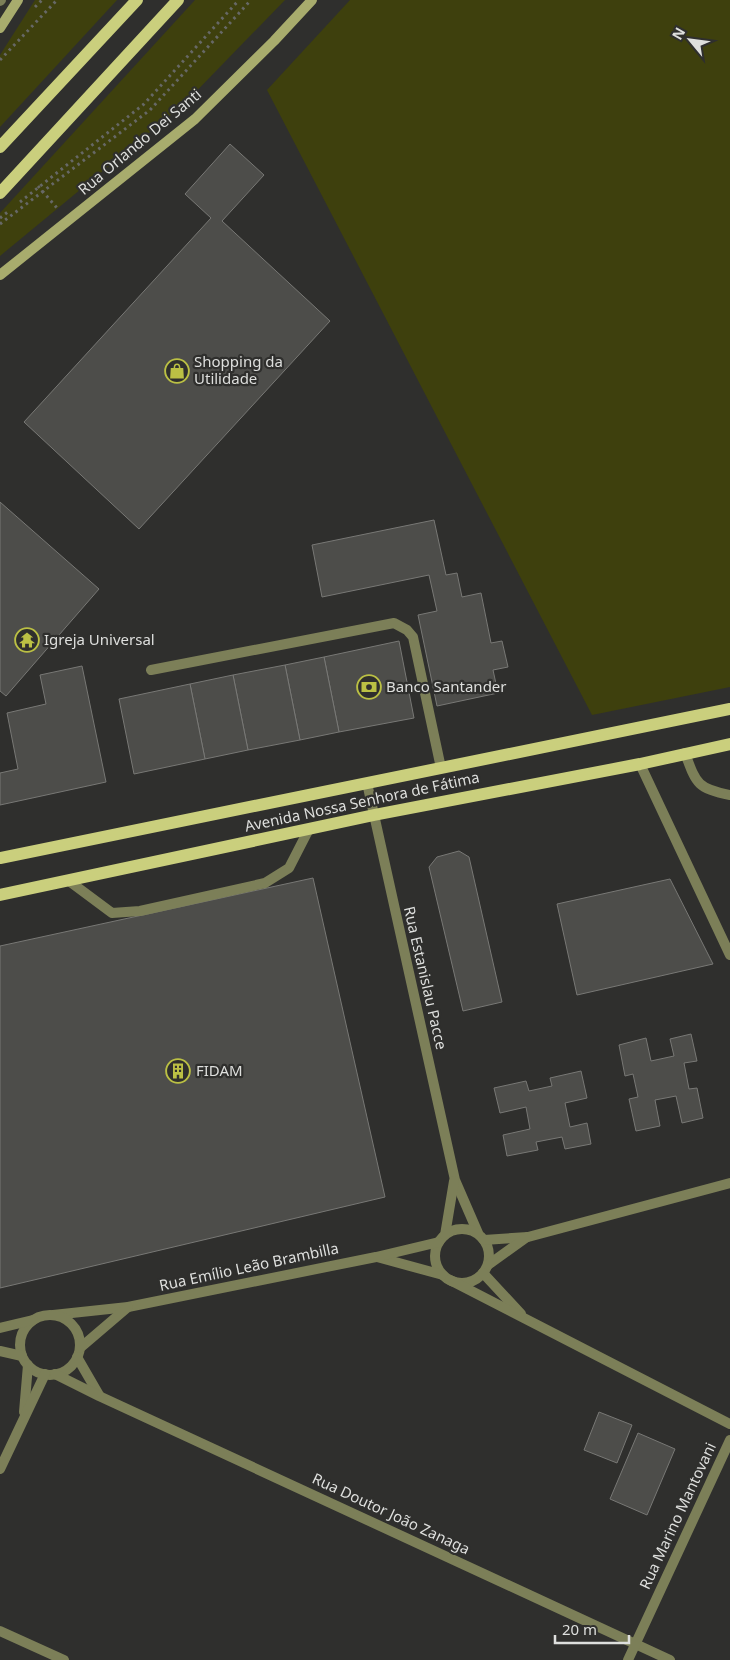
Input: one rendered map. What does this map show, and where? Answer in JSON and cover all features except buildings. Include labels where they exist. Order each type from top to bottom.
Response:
[{"type":"main road","points":[[0,28],[18,0]]},
{"type":"main road","points":[[0,147],[137,0]]},
{"type":"main road","points":[[0,193],[178,0]]},
{"type":"main road","name":"Rua Orlando Dei Santi","points":[[0,275],[195,119],[274,41],[312,0]]},
{"type":"main road","name":"Avenida Nossa Senhora de Fátima","points":[[0,858],[730,709]]},
{"type":"main road","name":"Avenida Nossa Senhora de Fátima","points":[[0,895],[374,815],[640,764],[730,744]]},
{"type":"street","points":[[151,670],[394,623],[407,630],[413,637],[441,768]]},
{"type":"street","points":[[685,753],[695,780],[712,791],[730,795]]},
{"type":"street","points":[[640,764],[730,955]]},
{"type":"street","name":"Rua Estanislau Pacce","points":[[367,783],[455,1180],[481,1236]]},
{"type":"street","points":[[69,881],[112,913],[140,910],[264,883],[290,868],[309,829]]},
{"type":"street","name":"Rua Estanislau Pacce","points":[[442,1238],[455,1180]]},
{"type":"street","points":[[481,1236],[528,1237],[730,1183]]},
{"type":"street","points":[[486,1269],[489,1256],[488,1248],[481,1236],[470,1229],[452,1230],[442,1238],[435,1250],[438,1268],[446,1277],[730,1424]]},
{"type":"street","points":[[446,1277],[459,1283],[468,1283],[476,1279],[528,1237]]},
{"type":"street","name":"Rua Emílio Leão Brambilla","points":[[53,1315],[128,1307],[376,1257],[442,1238]]},
{"type":"street","name":"Rua Emílio Leão Brambilla","points":[[376,1257],[446,1277]]},
{"type":"street","points":[[486,1269],[527,1320]]},
{"type":"street","name":"Rua Emílio Leão Brambilla","points":[[79,1353],[128,1307]]},
{"type":"street","points":[[0,1328],[43,1315],[53,1315],[62,1317],[70,1322],[80,1338],[79,1353],[72,1365],[64,1371],[50,1374],[36,1371],[25,1360],[0,1351]]},
{"type":"street","points":[[23,1418],[25,1360],[20,1346],[26,1327],[34,1319]]},
{"type":"street","points":[[79,1353],[99,1396]]},
{"type":"street","points":[[0,1469],[23,1418],[50,1374]]},
{"type":"street","name":"Rua Doutor João Zanaga","points":[[50,1374],[670,1660]]},
{"type":"street","name":"Rua Marino Mantovani","points":[[628,1660],[730,1440]]},
{"type":"street","points":[[0,1631],[64,1660]]},
{"type":"path","points":[[0,60],[56,0]]},
{"type":"path","points":[[0,218],[144,104],[239,0]]},
{"type":"path","points":[[0,224],[150,110],[251,0]]},
{"type":"shaded area","points":[[35,0],[117,0],[0,127],[0,55]]},
{"type":"shaded area","points":[[195,0],[285,0],[184,104],[0,256],[0,213]]},
{"type":"shaded area","points":[[350,0],[730,0],[730,687],[592,715],[267,90]]},
{"type":"place","name":"Shopping da Utilidade","points":[[177,371]]},
{"type":"place","name":"Igreja Universal","points":[[27,640]]},
{"type":"place","name":"Banco Santander","points":[[369,687]]},
{"type":"place","name":"FIDAM","points":[[178,1071]]}]
